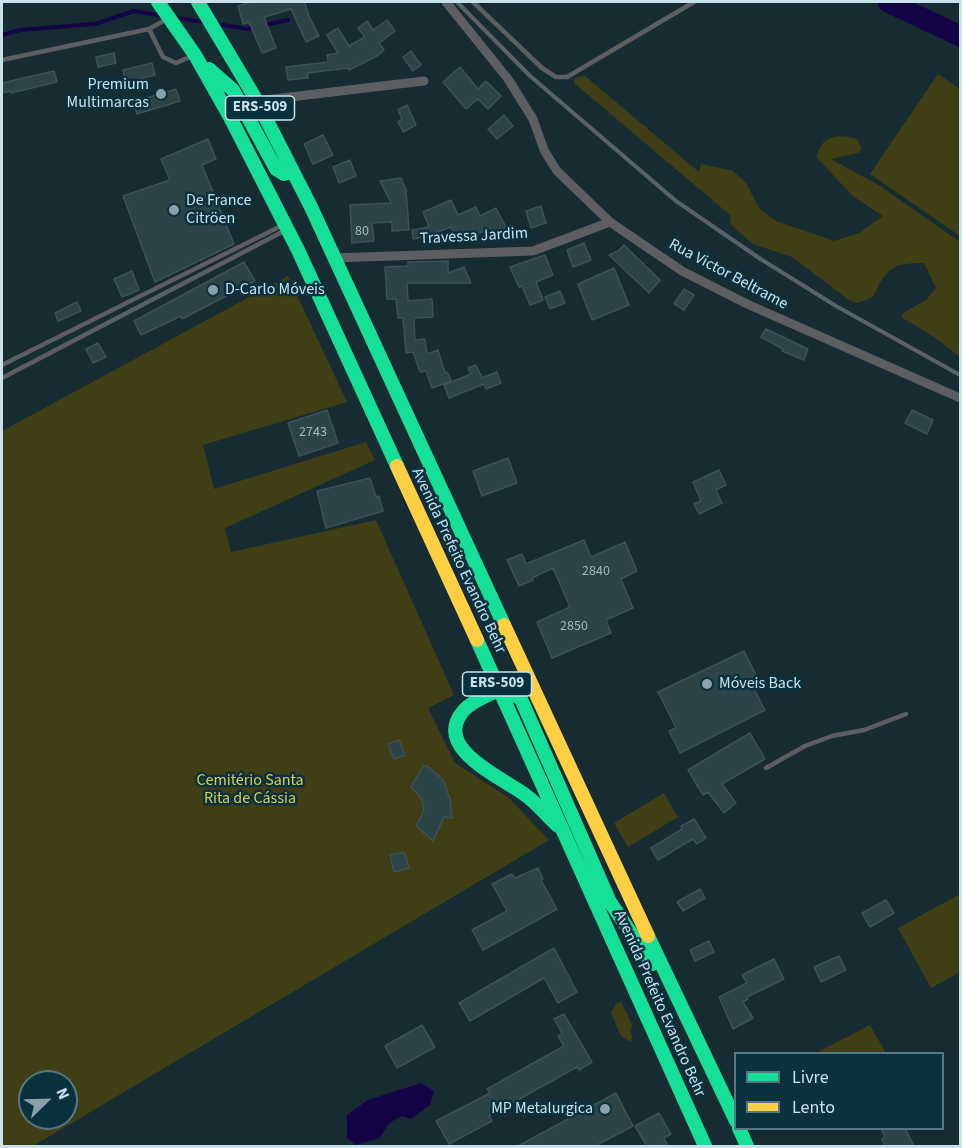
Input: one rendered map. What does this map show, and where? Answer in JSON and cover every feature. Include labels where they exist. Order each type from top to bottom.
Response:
[{"type":"highway","name":"Avenida Prefeito Evandro Behr","points":[[158,2],[195,55],[286,226],[500,689],[705,1146]]},
{"type":"highway","name":"Avenida Prefeito Evandro Behr","points":[[198,2],[257,101],[293,172],[734,1119]]},
{"type":"highway","points":[[195,55],[233,90],[276,169],[284,174],[293,172]]},
{"type":"highway","points":[[566,834],[527,796],[468,757],[457,736],[457,726],[464,710],[500,689],[520,699],[610,902],[678,1001]]},
{"type":"highway","points":[[740,1130],[747,1146]]},
{"type":"street","name":"Rua Victor Beltrame","points":[[446,2],[508,79],[533,119],[544,150],[557,171],[610,222],[682,271],[807,332],[960,398]]},
{"type":"street","points":[[257,101],[424,81]]},
{"type":"street","name":"Travessa Jardim","points":[[334,258],[533,250],[610,222]]},
{"type":"lane","points":[[473,2],[542,68],[556,77],[567,77],[694,2]]},
{"type":"lane","points":[[2,60],[149,29],[170,18]]},
{"type":"lane","points":[[149,29],[163,57],[176,63],[195,55]]},
{"type":"lane","points":[[2,365],[286,226]]},
{"type":"lane","points":[[2,378],[286,226]]},
{"type":"lane","points":[[766,768],[805,746],[832,736],[864,730],[906,714]]},
{"type":"green space","points":[[938,74],[960,89],[960,236],[870,174]]},
{"type":"green space","points":[[585,76],[699,172],[701,164],[733,171],[746,183],[759,208],[776,221],[834,241],[859,233],[883,216],[854,197],[817,158],[822,145],[831,138],[843,136],[857,139],[862,149],[858,153],[831,159],[880,186],[960,242],[960,357],[937,339],[901,317],[903,313],[926,300],[936,288],[924,263],[897,266],[882,279],[873,297],[858,303],[849,300],[792,257],[753,244],[731,225],[730,215],[574,83],[575,78]]},
{"type":"green space","name":"Cemitério Santa Rita de Cássia","points":[[288,276],[347,402],[203,445],[214,489],[366,442],[375,460],[225,528],[231,552],[376,520],[454,695],[428,708],[455,763],[508,797],[549,840],[78,1119],[78,1070],[18,1070],[18,1130],[60,1130],[33,1146],[2,1146],[2,431]]},
{"type":"green space","points":[[664,793],[678,817],[628,847],[614,823]]},
{"type":"green space","points":[[960,894],[960,972],[931,988],[898,928]]},
{"type":"green space","points":[[621,1001],[633,1027],[630,1030],[631,1042],[621,1036],[611,1013],[616,1004]]},
{"type":"green space","points":[[870,1025],[885,1052],[818,1052]]},
{"type":"shaded area","points":[[421,1083],[434,1091],[430,1105],[411,1119],[402,1116],[389,1123],[380,1138],[356,1145],[347,1138],[347,1115],[368,1100]]},
{"type":"building","points":[[251,2],[306,2],[309,16],[319,36],[306,42],[291,9],[264,17],[276,48],[262,53],[249,22],[243,24],[238,6]]},
{"type":"building","points":[[387,20],[395,31],[379,43],[384,50],[377,56],[349,70],[348,68],[307,73],[308,78],[288,80],[286,67],[328,62],[327,55],[338,53],[327,35],[338,28],[349,46],[365,37],[358,28],[367,21],[373,30]]},
{"type":"building","points":[[411,51],[421,65],[413,71],[403,57]]},
{"type":"building","points":[[114,53],[116,63],[98,67],[96,57]]},
{"type":"building","points":[[152,63],[155,75],[126,82],[123,70]]},
{"type":"building","points":[[460,67],[478,89],[486,81],[501,96],[488,109],[478,99],[466,109],[443,82]]},
{"type":"building","points":[[54,71],[57,82],[2,93],[2,83]]},
{"type":"building","points":[[176,89],[180,101],[137,114],[133,102]]},
{"type":"building","points":[[407,105],[416,125],[403,132],[398,122],[402,119],[398,110]]},
{"type":"building","points":[[504,115],[513,126],[497,139],[488,129]]},
{"type":"building","points":[[323,135],[333,155],[313,164],[304,144]]},
{"type":"building","name":"De France Citröen","points":[[208,139],[216,159],[202,165],[234,244],[155,282],[123,196],[170,180],[161,159]]},
{"type":"building","points":[[350,160],[356,176],[339,183],[333,167]]},
{"type":"building","points":[[401,178],[406,190],[409,230],[392,231],[392,222],[372,223],[374,241],[352,243],[350,205],[391,203],[380,181]]},
{"type":"building","points":[[451,200],[458,215],[476,207],[480,216],[496,208],[506,227],[493,234],[490,228],[476,235],[474,230],[456,238],[451,227],[413,239],[412,230],[429,227],[423,212]]},
{"type":"building","points":[[541,206],[546,223],[531,228],[526,211]]},
{"type":"building","points":[[584,243],[591,260],[573,267],[567,250]]},
{"type":"building","points":[[624,245],[660,280],[649,293],[609,255]]},
{"type":"building","points":[[545,255],[553,275],[536,282],[543,300],[530,305],[510,267]]},
{"type":"building","points":[[448,261],[448,273],[464,267],[471,283],[407,283],[408,301],[432,299],[433,317],[414,318],[415,340],[425,339],[427,354],[438,350],[445,373],[447,372],[451,381],[432,388],[426,371],[420,372],[413,352],[406,353],[403,318],[398,318],[396,299],[387,299],[385,267],[408,266],[408,262]]},
{"type":"building","name":"D-Carlo Móveis","points":[[244,262],[255,281],[182,319],[181,316],[141,335],[134,321]]},
{"type":"building","points":[[614,268],[629,305],[592,320],[578,284]]},
{"type":"building","points":[[132,271],[139,290],[122,297],[114,279]]},
{"type":"building","points":[[684,289],[694,295],[684,310],[674,304]]},
{"type":"building","points":[[560,291],[565,303],[550,309],[545,297]]},
{"type":"building","points":[[77,302],[81,311],[58,321],[55,313]]},
{"type":"building","points":[[766,329],[808,349],[804,360],[782,351],[783,349],[761,337]]},
{"type":"building","points":[[98,343],[106,357],[93,363],[86,349]]},
{"type":"building","points":[[476,365],[482,378],[497,372],[501,383],[486,389],[484,384],[449,398],[444,385],[471,374],[468,368]]},
{"type":"building","points":[[327,410],[338,443],[299,456],[288,423]]},
{"type":"building","points":[[912,410],[933,420],[927,434],[905,423]]},
{"type":"building","points":[[508,458],[517,483],[482,496],[473,471]]},
{"type":"building","points":[[719,470],[726,485],[716,490],[722,503],[699,514],[694,504],[701,501],[693,482]]},
{"type":"building","points":[[370,478],[383,511],[326,528],[317,491]]},
{"type":"building","points":[[584,540],[591,557],[625,542],[637,571],[621,579],[633,608],[606,620],[611,633],[552,658],[537,622],[570,607],[553,568],[519,586],[507,560],[522,554],[526,564]]},
{"type":"building","points":[[744,651],[756,675],[749,679],[765,710],[680,753],[669,731],[676,728],[658,692]]},
{"type":"building","points":[[750,733],[765,759],[722,784],[736,803],[724,813],[708,792],[703,795],[688,770]]},
{"type":"building","points":[[399,740],[405,755],[394,759],[388,744]]},
{"type":"building","points":[[423,766],[427,766],[443,780],[450,799],[452,818],[444,817],[433,841],[416,826],[424,811],[422,799],[411,787]]},
{"type":"building","points":[[694,819],[706,838],[697,844],[693,839],[658,860],[651,848]]},
{"type":"building","points":[[404,852],[409,868],[394,872],[390,855]]},
{"type":"building","points":[[538,868],[543,879],[541,880],[557,909],[483,950],[472,930],[507,911],[492,884],[512,874],[515,878]]},
{"type":"building","points":[[700,889],[705,898],[683,911],[677,902]]},
{"type":"building","points":[[886,900],[894,913],[870,927],[862,913]]},
{"type":"building","points":[[709,941],[714,952],[695,961],[690,950]]},
{"type":"building","points":[[554,948],[577,992],[558,1003],[544,978],[470,1021],[459,1003]]},
{"type":"building","points":[[839,956],[846,970],[821,982],[814,967]]},
{"type":"building","points":[[774,959],[784,979],[747,997],[748,999],[743,1002],[753,1018],[733,1029],[719,997],[747,983],[742,975]]},
{"type":"building","points":[[564,1014],[592,1062],[579,1070],[577,1067],[489,1116],[492,1121],[449,1144],[436,1121],[490,1093],[487,1089],[564,1046],[558,1036],[562,1033],[554,1019]]},
{"type":"building","points":[[422,1025],[435,1047],[397,1068],[385,1046]]},
{"type":"building","name":"MP Metalurgica","points":[[616,1093],[633,1126],[595,1146],[518,1146]]},
{"type":"building","points":[[659,1113],[671,1134],[664,1138],[668,1146],[647,1146],[635,1126]]},
{"type":"building","points":[[882,1130],[906,1130],[914,1146],[885,1146],[882,1139],[885,1137]]},
{"type":"waterway","points":[[888,2],[960,36]]},
{"type":"waterway","points":[[2,35],[20,30],[95,24],[134,11],[159,15]]},
{"type":"waterway","points":[[176,18],[204,22]]},
{"type":"waterway","points":[[264,25],[288,20]]},
{"type":"waterway","points":[[217,24],[247,29],[254,27]]},
{"type":"railway","points":[[457,2],[529,75],[676,201],[759,258],[836,306],[960,375]]},
{"type":"traffic: fast","points":[[158,2],[195,55],[230,117],[298,250],[397,466]]},
{"type":"traffic: fast","points":[[198,2],[257,101],[311,207],[504,625]]},
{"type":"traffic: fast","points":[[209,69],[233,90],[276,169],[284,174],[293,172]]},
{"type":"traffic: fast","points":[[477,640],[705,1146]]},
{"type":"traffic: fast","points":[[558,826],[538,805],[486,770],[462,749],[456,737],[456,724],[464,710],[472,703],[500,689],[521,699],[610,902],[652,964]]},
{"type":"traffic: fast","points":[[648,936],[734,1117]]},
{"type":"traffic: fast","points":[[740,1130],[747,1146]]},
{"type":"traffic: slow","points":[[397,466],[477,640]]},
{"type":"traffic: slow","points":[[504,625],[648,936]]},
{"type":"place","name":"Premium Multimarcas","points":[[161,94]]},
{"type":"place","name":"De France Citröen","points":[[174,210]]},
{"type":"place","name":"D-Carlo Móveis","points":[[213,290]]},
{"type":"place","name":"Móveis Back","points":[[707,684]]},
{"type":"place","name":"MP Metalurgica","points":[[605,1109]]}]
